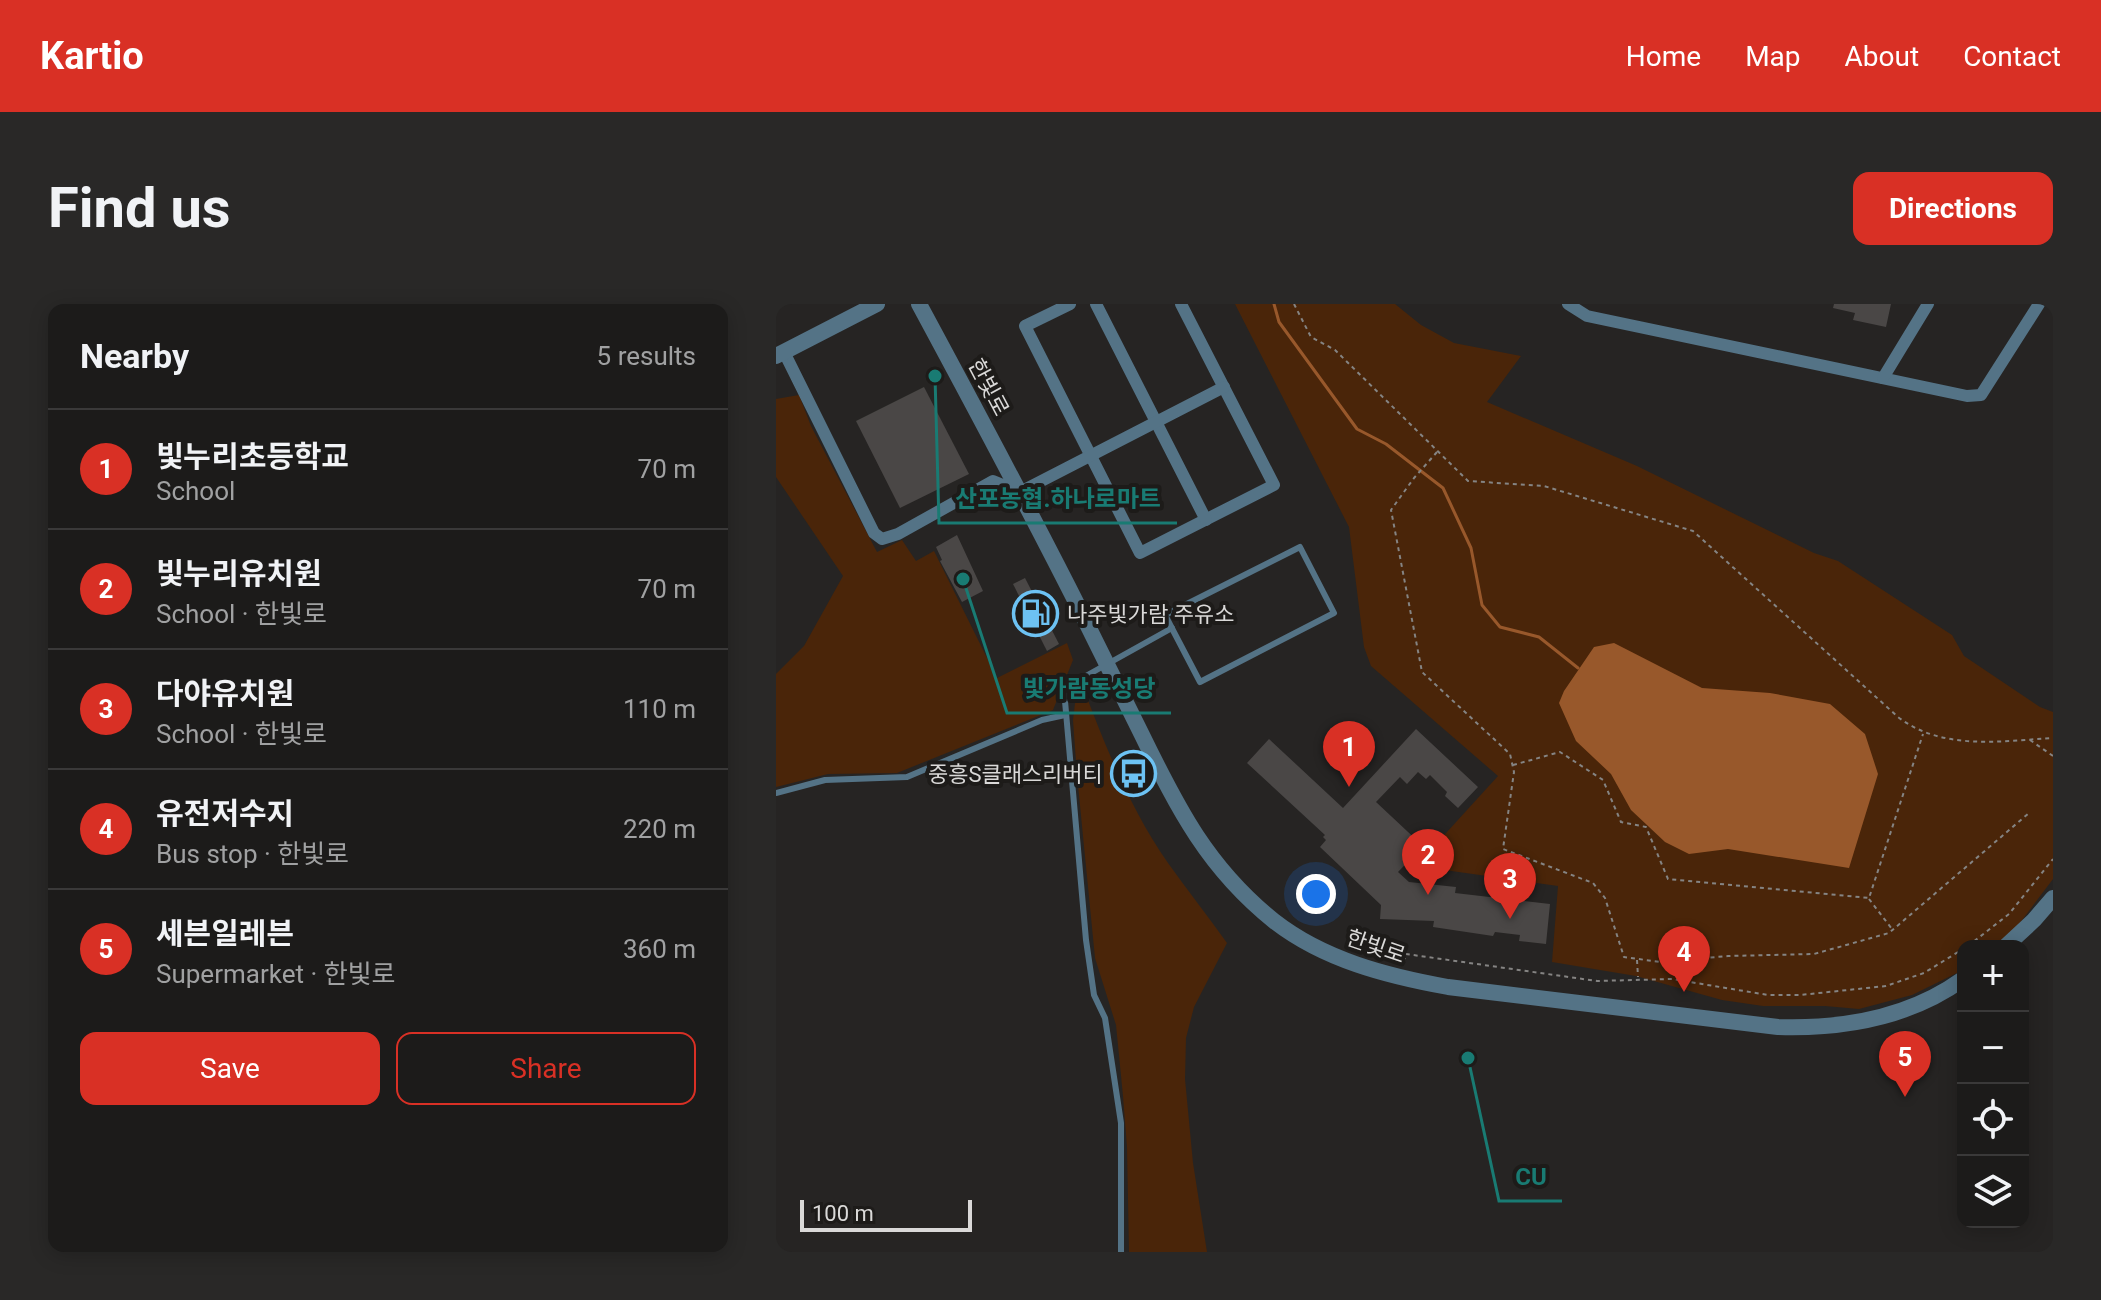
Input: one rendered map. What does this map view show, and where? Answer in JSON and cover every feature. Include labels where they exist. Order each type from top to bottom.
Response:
[{"type":"street","points":[[877,304],[780,354],[878,538],[898,534],[993,481],[1020,492],[1224,387]]},
{"type":"street","name":"한빛로","points":[[919,304],[1020,492],[1179,809],[1203,848],[1221,869],[1275,921],[1294,934],[1350,963],[1400,979],[1778,1027],[1810,1028],[1856,1023],[1924,1002],[1957,983]]},
{"type":"street","points":[[1070,304],[1025,326],[1140,553],[1274,485],[1181,304]]},
{"type":"street","points":[[1096,304],[1206,520]]},
{"type":"street","points":[[1568,304],[1587,316],[1967,396],[1981,395],[2039,304]]},
{"type":"street","points":[[1883,378],[1928,304]]},
{"type":"street","points":[[2012,940],[2053,898]]},
{"type":"lane","points":[[1300,547],[1334,613],[1200,682],[1172,628],[1165,615],[1300,547]]},
{"type":"lane","points":[[1121,1252],[1121,1123],[1105,1018],[1094,995],[1086,940],[1065,701],[1072,686],[1172,628]]},
{"type":"lane","points":[[776,793],[825,780],[907,777],[1042,720],[1065,715]]},
{"type":"path","points":[[1294,304],[1311,337],[1335,350],[1468,481],[1544,486],[1693,531],[1898,717],[1923,733],[1967,742],[2053,738]]},
{"type":"path","points":[[1437,452],[1391,510],[1422,672],[1510,754],[1514,772],[1503,849],[1593,883],[1605,898],[1624,957],[1660,962],[1728,956],[1814,954],[1875,939],[1893,930],[2029,813]]},
{"type":"path","points":[[1869,898],[1923,733]]},
{"type":"path","points":[[2029,739],[2053,756]]},
{"type":"path","points":[[1512,765],[1560,752],[1603,780],[1621,822],[1646,827],[1668,879],[1869,898],[1893,930]]},
{"type":"path","points":[[1976,940],[2009,914],[2053,859]]},
{"type":"path","points":[[1400,979],[1406,954],[1597,981],[1685,980],[1768,995],[1800,995],[1886,986],[1924,973],[1957,953]]},
{"type":"path","points":[[1637,959],[1638,979]]},
{"type":"shaded area","points":[[1235,304],[1395,304],[1421,325],[1454,343],[1521,356],[1487,402],[1637,466],[1814,553],[1838,561],[1952,635],[1964,656],[2040,707],[2053,712],[2053,879],[2005,940],[1957,940],[1957,973],[1912,995],[1859,1009],[1763,1006],[1722,1000],[1636,976],[1552,962],[1558,886],[1416,866],[1498,776],[1371,666],[1364,647],[1349,527]]},
{"type":"shaded area","points":[[799,395],[811,426],[877,552],[902,540],[916,561],[934,551],[997,678],[1067,643],[1073,660],[1053,710],[897,773],[828,774],[776,787],[776,674],[804,646],[843,576],[776,477],[776,399]]},
{"type":"shaded area","points":[[1614,643],[1702,688],[1770,693],[1830,704],[1865,734],[1878,774],[1849,868],[1728,849],[1689,854],[1665,842],[1631,810],[1611,774],[1576,741],[1559,703],[1594,647]]},
{"type":"shaded area","points":[[1084,690],[1142,822],[1227,943],[1194,1007],[1186,1038],[1185,1079],[1193,1163],[1207,1252],[1129,1252],[1127,1147],[1116,1025],[1095,958],[1077,775],[1073,720],[1076,695]]},
{"type":"building","points":[[1834,304],[1891,304],[1886,327],[1853,320],[1855,313],[1833,308]]},
{"type":"building","points":[[924,387],[969,474],[900,508],[856,421]]},
{"type":"building","points":[[957,535],[983,591],[962,602],[936,547]]},
{"type":"building","name":"나주빛가람 주유소","points":[[1025,578],[1059,644],[1047,651],[1013,584]]},
{"type":"building","points":[[1416,729],[1478,787],[1458,808],[1430,775],[1426,779],[1418,772],[1407,784],[1400,777],[1376,802],[1423,846],[1398,872],[1409,882],[1456,887],[1455,893],[1550,904],[1546,944],[1519,941],[1520,935],[1495,932],[1493,936],[1433,927],[1434,921],[1380,919],[1381,905],[1320,847],[1326,840],[1325,835],[1247,763],[1269,739],[1343,808]]},
{"type":"waterway","points":[[1274,304],[1279,322],[1357,429],[1386,444],[1443,488],[1471,548],[1482,605],[1500,627],[1539,637],[1578,668]]},
{"type":"place","name":"산포농협.하나로마트","points":[[935,376]]},
{"type":"place","name":"빛가람동성당","points":[[963,579]]},
{"type":"place","name":"나주빛가람 주유소","points":[[1036,614]]},
{"type":"place","name":"중흥S클래스리버티","points":[[1134,774]]},
{"type":"place","name":"빛누리초등학교","points":[[1349,787]]},
{"type":"place","name":"빛누리유치원","points":[[1428,895]]},
{"type":"place","name":"다야유치원","points":[[1510,919]]},
{"type":"place","name":"유전저수지","points":[[1684,992]]},
{"type":"place","name":"CU","points":[[1468,1058]]},
{"type":"place","name":"세븐일레븐","points":[[1905,1097]]}]
